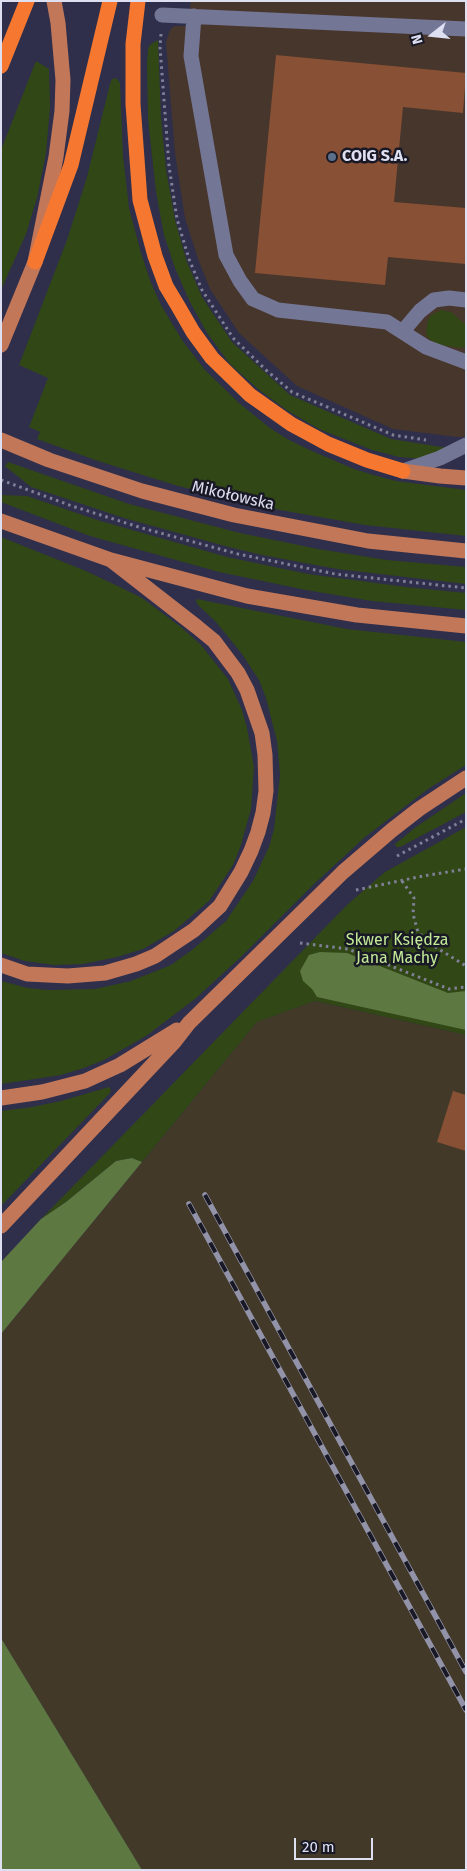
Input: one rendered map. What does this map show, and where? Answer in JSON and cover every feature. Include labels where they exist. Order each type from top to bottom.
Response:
[{"type":"highway","points":[[1,66],[27,1]]},
{"type":"highway","points":[[35,262],[71,165],[110,1]]},
{"type":"highway","points":[[138,1],[133,44],[133,104],[140,200],[155,256],[166,286],[212,358],[250,396],[291,424],[328,444],[367,460],[403,471]]},
{"type":"main road","points":[[1,345],[35,262],[56,158],[62,111],[63,80],[61,49],[54,1]]},
{"type":"main road","name":"Mikołowska","points":[[5,442],[50,460],[133,488],[234,515],[368,541],[466,551]]},
{"type":"main road","points":[[403,471],[434,476],[466,478]]},
{"type":"main road","points":[[1,521],[111,560],[201,584],[289,604],[357,615],[466,626]]},
{"type":"main road","points":[[1,965],[27,974],[68,976],[105,973],[155,956],[194,930],[220,906],[242,872],[252,852],[258,832],[266,791],[265,755],[262,733],[246,690],[230,662],[214,642],[198,627],[111,560]]},
{"type":"main road","points":[[1,1226],[175,1041],[189,1023],[350,866],[406,819],[466,778]]},
{"type":"main road","points":[[1,1098],[42,1092],[86,1081],[120,1065],[189,1023]]},
{"type":"lane","points":[[162,15],[466,29]]},
{"type":"lane","points":[[194,16],[192,66],[226,255],[240,281],[253,299],[278,310],[387,322],[426,346],[466,362]]},
{"type":"lane","points":[[403,331],[420,311],[434,300],[448,298],[466,300]]},
{"type":"lane","points":[[403,471],[440,458],[466,445]]},
{"type":"path","points":[[1,480],[90,512],[238,554],[334,574],[466,588]]},
{"type":"path","points":[[349,891],[466,869]]},
{"type":"path","points":[[401,880],[414,898],[413,914],[418,932],[429,943],[466,966]]},
{"type":"path","points":[[294,942],[348,949],[449,989],[466,987]]},
{"type":"shaded area","points":[[191,1],[466,1],[466,437],[393,429],[297,386],[239,333],[210,289],[185,218],[175,153],[166,42],[170,30],[174,26],[188,26]]},
{"type":"shaded area","points":[[315,1001],[466,1035],[466,1870],[142,1870],[1,1638],[1,1334],[257,1022]]},
{"type":"green space","points":[[158,40],[161,118],[166,169],[175,220],[187,262],[202,297],[232,342],[290,395],[391,439],[448,448],[424,459],[399,457],[372,450],[319,429],[288,411],[258,389],[230,364],[207,333],[189,300],[175,268],[164,235],[156,192],[148,119],[147,64],[148,48]]},
{"type":"green space","points":[[36,61],[49,69],[50,107],[46,153],[37,198],[26,234],[1,290],[1,150]]},
{"type":"green space","points":[[116,78],[120,83],[123,156],[129,208],[151,283],[161,305],[182,340],[205,370],[239,403],[270,428],[289,440],[354,469],[377,476],[396,481],[466,490],[466,536],[365,525],[280,510],[178,486],[95,460],[37,439],[40,432],[29,427],[48,378],[19,365],[67,240],[87,177],[110,84],[112,79]]},
{"type":"green space","points":[[441,310],[451,312],[466,325],[466,346],[461,348],[439,345],[427,336],[428,320],[431,315]]},
{"type":"green space","points":[[8,462],[129,504],[240,533],[318,549],[387,560],[466,567],[466,584],[337,569],[225,546],[124,518],[31,487],[5,466]]},
{"type":"green space","points":[[1,495],[27,496],[97,520],[227,557],[308,574],[466,593],[466,610],[372,601],[219,572],[90,536],[1,502]]},
{"type":"green space","points":[[1,537],[86,571],[142,598],[181,627],[201,645],[228,679],[242,710],[254,767],[251,809],[233,865],[209,901],[174,931],[143,949],[83,964],[54,965],[25,961],[1,953]]},
{"type":"green space","points":[[197,599],[347,629],[466,642],[466,765],[428,789],[365,837],[195,999],[146,1036],[104,1060],[84,1068],[61,1075],[1,1084],[1,981],[28,988],[48,990],[95,989],[131,981],[171,965],[226,921],[253,881],[269,847],[274,829],[280,775],[277,741],[266,698],[259,680],[242,654],[216,622],[198,605]]},
{"type":"green space","points":[[466,793],[466,812],[400,847],[396,847],[395,844],[416,827]]},
{"type":"green space","name":"Skwer Księdza Jana Machy","points":[[466,827],[466,1035],[315,1001],[257,1022],[142,1162],[132,1158],[116,1161],[66,1202],[41,1219],[348,904],[385,872]]},
{"type":"green space","points":[[320,952],[347,953],[448,993],[466,991],[466,1030],[317,997],[312,989],[303,981],[300,971],[309,955]]},
{"type":"green space","points":[[109,1087],[110,1093],[1,1206],[1,1111],[61,1101]]},
{"type":"green space","points":[[132,1158],[142,1162],[1,1334],[1,1262],[41,1219],[66,1202],[116,1161]]},
{"type":"green space","points":[[1,1638],[142,1870],[1,1870]]},
{"type":"building","name":"COIG S.A.","points":[[276,55],[466,73],[463,113],[403,107],[394,202],[466,208],[466,264],[388,257],[385,285],[255,273]]},
{"type":"building","points":[[453,1091],[466,1095],[466,1151],[437,1142]]},
{"type":"railway","points":[[205,1195],[466,1672]]},
{"type":"railway","points":[[189,1204],[466,1710]]},
{"type":"place","name":"COIG S.A.","points":[[332,157]]}]
